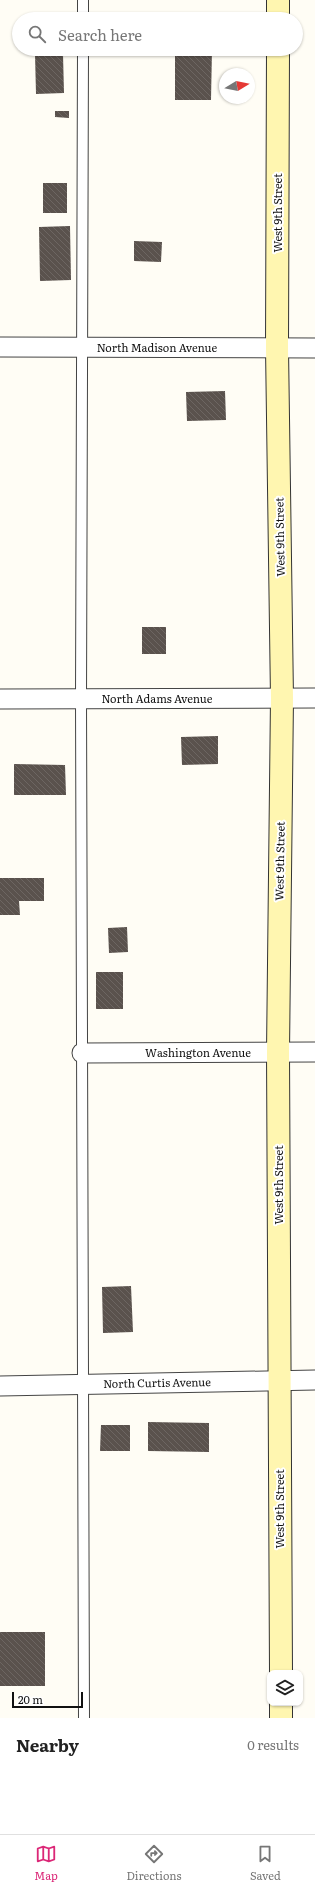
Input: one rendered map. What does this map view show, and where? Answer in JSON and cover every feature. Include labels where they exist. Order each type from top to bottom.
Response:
[{"type":"street","points":[[278,0],[278,12]]},
{"type":"street","name":"West 9th Street","points":[[278,56],[277,348],[282,698],[278,1052],[281,1670]]},
{"type":"street","name":"North Madison Avenue","points":[[0,347],[315,348]]},
{"type":"street","name":"North Adams Avenue","points":[[0,698],[315,698]]},
{"type":"street","name":"Washington Avenue","points":[[82,1053],[315,1052]]},
{"type":"street","name":"North Curtis Avenue","points":[[0,1386],[315,1380]]},
{"type":"street","points":[[281,1706],[281,1718]]},
{"type":"lane","points":[[83,0],[83,12]]},
{"type":"lane","points":[[83,56],[81,699],[84,1718]]},
{"type":"building","points":[[35,56],[63,56],[64,93],[36,94]]},
{"type":"building","points":[[175,56],[212,56],[211,100],[175,100]]},
{"type":"building","points":[[55,111],[69,111],[69,118],[55,117]]},
{"type":"building","points":[[43,183],[67,183],[67,213],[43,213]]},
{"type":"building","points":[[70,226],[71,280],[40,281],[39,227]]},
{"type":"building","points":[[134,241],[162,242],[161,262],[134,261]]},
{"type":"building","points":[[225,391],[226,420],[187,421],[186,392]]},
{"type":"building","points":[[142,627],[166,627],[166,654],[142,654]]},
{"type":"building","points":[[218,736],[218,764],[182,765],[181,737]]},
{"type":"building","points":[[14,764],[65,765],[66,795],[14,795]]},
{"type":"building","points":[[0,878],[44,878],[44,901],[19,901],[20,915],[0,915]]},
{"type":"building","points":[[127,927],[128,952],[109,953],[108,928]]},
{"type":"building","points":[[96,972],[123,972],[123,1009],[96,1009]]},
{"type":"building","points":[[131,1286],[133,1332],[103,1333],[102,1287]]},
{"type":"building","points":[[148,1422],[209,1423],[209,1452],[148,1451]]},
{"type":"building","points":[[101,1425],[130,1425],[130,1451],[100,1451]]},
{"type":"building","points":[[0,1632],[45,1632],[45,1686],[0,1686]]}]
